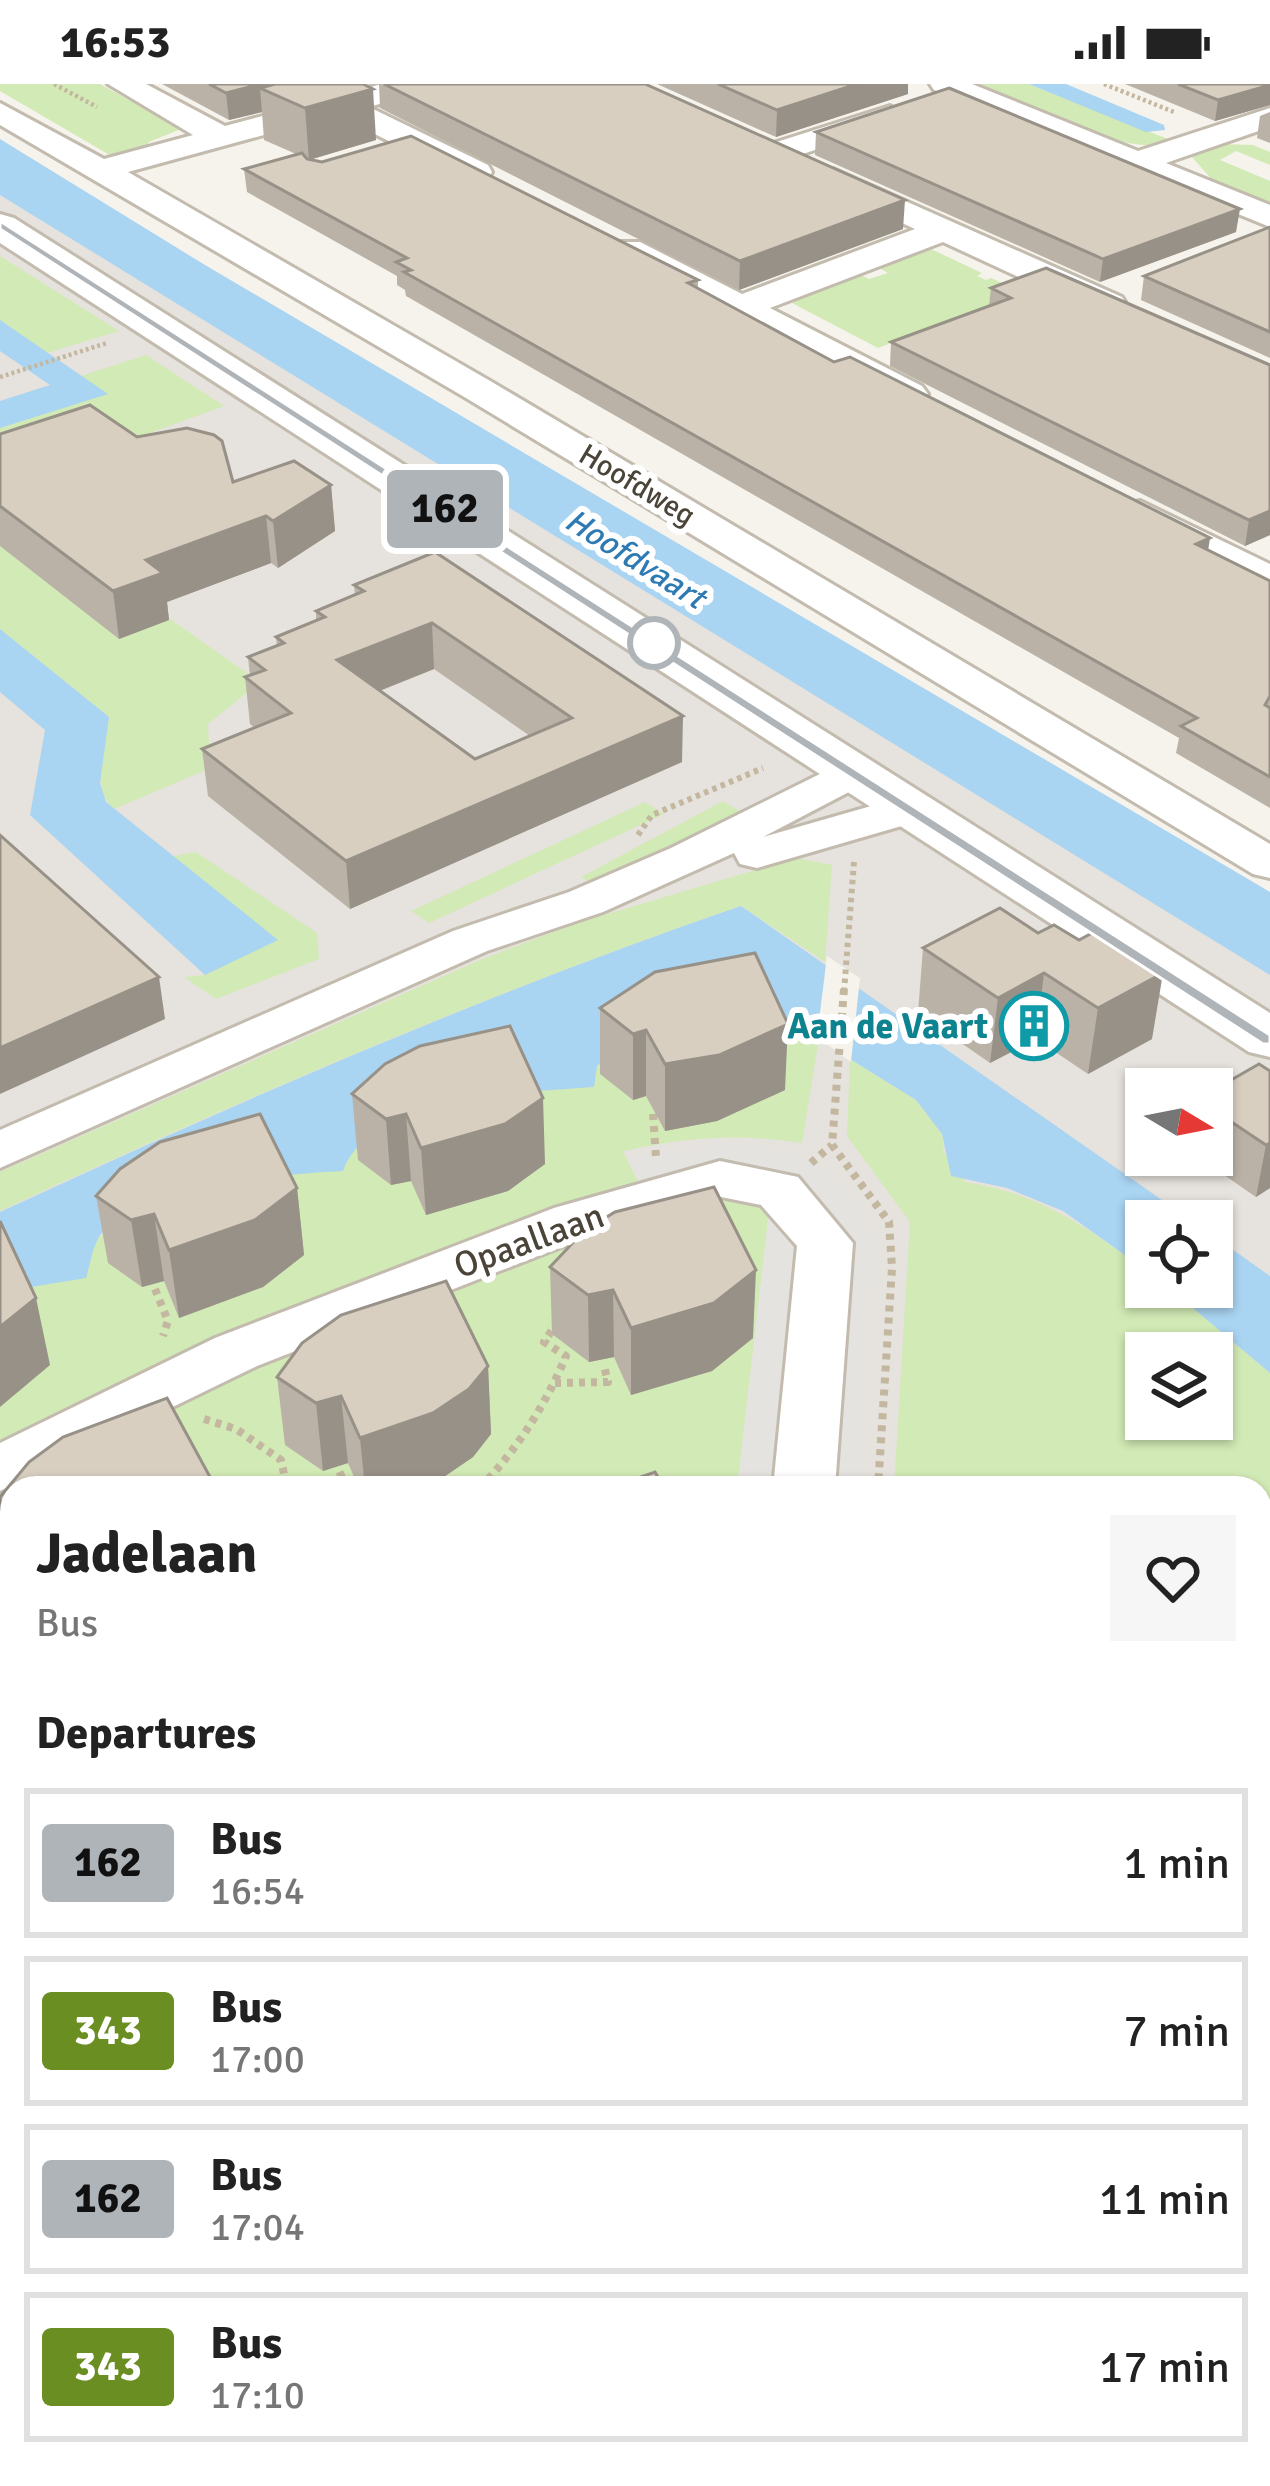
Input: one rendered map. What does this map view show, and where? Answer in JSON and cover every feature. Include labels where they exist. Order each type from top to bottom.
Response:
[{"type":"street","points":[[123,84],[220,137]]},
{"type":"street","points":[[100,170],[417,84]]},
{"type":"street","points":[[1141,302],[1098,300],[759,146],[953,88],[1135,163],[1263,232]]},
{"type":"street","points":[[341,105],[496,182]]},
{"type":"street","name":"Hoofdweg","points":[[0,112],[479,390],[1270,864]]},
{"type":"street","points":[[1135,163],[1270,117]]},
{"type":"street","points":[[379,154],[417,143]]},
{"type":"street","points":[[0,226],[1270,1039]]},
{"type":"street","points":[[740,307],[947,229]]},
{"type":"street","points":[[595,232],[949,415]]},
{"type":"street","points":[[1116,501],[1267,576]]},
{"type":"street","points":[[0,1151],[451,950],[586,902],[688,858],[854,771]]},
{"type":"street","points":[[586,902],[615,900],[822,831],[913,808]]},
{"type":"street","name":"Opaallaan","points":[[0,1468],[236,1352],[574,1221],[719,1179],[779,1190],[825,1243],[805,1476]]},
{"type":"path","points":[[1,377],[80,352]]},
{"type":"path","points":[[840,1054],[855,854]]},
{"type":"path","points":[[491,1476],[533,1428],[555,1383],[566,1356],[544,1342],[557,1322]]},
{"type":"path","points":[[555,1383],[608,1382],[604,1366]]},
{"type":"path","points":[[339,1471],[341,1476]]},
{"type":"shaded area","points":[[0,169],[1270,951],[1270,1476],[0,1476]]},
{"type":"shaded area","points":[[730,1142],[787,1150],[825,1170],[866,1214],[875,1245],[861,1476],[738,1476],[770,1203],[706,1192],[651,1208],[627,1159]]},
{"type":"green space","points":[[0,84],[100,84],[181,129],[149,142],[142,154],[113,157],[0,91]]},
{"type":"green space","points":[[970,84],[1029,84],[1178,143],[1128,143],[1100,137]]},
{"type":"green space","points":[[1220,144],[1253,145],[1270,152],[1270,165],[1236,151],[1220,160],[1270,181],[1270,206],[1215,183],[1192,157]]},
{"type":"green space","points":[[931,249],[982,273],[977,276],[1025,293],[878,348],[792,303],[791,299],[859,274],[869,279],[888,273],[879,268]]},
{"type":"green space","points":[[0,256],[119,331],[47,353],[0,320]]},
{"type":"green space","points":[[146,355],[224,406],[117,445],[0,537],[0,428],[106,394],[81,376]]},
{"type":"green space","points":[[0,543],[119,639],[170,619],[260,682],[208,724],[209,743],[241,755],[114,809],[100,778],[109,717],[0,629]]},
{"type":"green space","points":[[723,801],[741,812],[596,885],[581,877]]},
{"type":"green space","points":[[645,802],[664,814],[429,923],[411,911]]},
{"type":"green space","points":[[196,852],[317,933],[319,959],[216,999],[184,977],[205,975],[173,856]]},
{"type":"green space","points":[[796,858],[832,865],[825,962],[741,906],[366,1049],[0,1211],[0,1172],[480,960],[577,923]]},
{"type":"green space","points":[[778,1016],[820,1032],[802,1143],[712,1138],[623,1151],[640,1185],[0,1454],[0,1292],[99,1237],[136,1210],[350,1151],[383,1125],[597,1066],[627,1043]]},
{"type":"green space","points":[[850,1059],[916,1100],[942,1134],[944,1152],[965,1182],[1040,1204],[1125,1256],[1125,1308],[1193,1308],[1221,1332],[1125,1332],[1125,1440],[1233,1440],[1233,1342],[1270,1373],[1270,1476],[895,1476],[910,1222],[847,1136]]},
{"type":"green space","points":[[706,1192],[770,1203],[739,1476],[19,1476],[333,1331]]},
{"type":"water","points":[[1029,84],[1066,84],[1164,125],[1165,130],[1146,132]]},
{"type":"water","name":"Hoofdvaart","points":[[0,139],[205,265],[1270,892],[1270,975],[0,195]]},
{"type":"water","points":[[0,320],[108,394],[0,428],[0,401],[50,385],[0,351]]},
{"type":"water","points":[[0,629],[109,717],[100,783],[106,802],[278,940],[205,975],[30,815],[45,730],[0,692]]},
{"type":"water","points":[[741,906],[1162,1200],[1125,1200],[1125,1255],[1063,1211],[1007,1188],[951,1176],[942,1134],[916,1100],[850,1059],[820,1032],[778,1016],[627,1043],[597,1066],[594,1087],[492,1096],[416,1113],[384,1127],[359,1146],[343,1171],[215,1186],[149,1205],[101,1234],[86,1278],[0,1292],[0,1212],[367,1049]]},
{"type":"water","points":[[1233,1250],[1270,1276],[1270,1373],[1233,1342],[1233,1332],[1221,1332],[1193,1308],[1233,1308]]},
{"type":"pier","points":[[827,956],[860,978],[851,1062],[817,1037]]},
{"type":"building","points":[[209,84],[261,84],[226,93]]},
{"type":"building","points":[[363,84],[373,89],[305,108],[260,88]]},
{"type":"building","points":[[384,84],[645,84],[905,200],[740,261]]},
{"type":"building","points":[[718,84],[857,84],[777,110]]},
{"type":"building","points":[[1178,84],[1270,84],[1270,85],[1218,100]]},
{"type":"building","points":[[949,88],[1240,209],[1103,259],[816,132]]},
{"type":"building","points":[[411,136],[698,280],[688,283],[834,362],[850,357],[1210,538],[1196,544],[1270,581],[1270,696],[1265,705],[1270,708],[1270,777],[1181,726],[1197,718],[404,272],[411,270],[396,262],[407,258],[244,169],[302,153],[322,162]]},
{"type":"building","points":[[1270,227],[1270,332],[1144,276]]},
{"type":"building","points":[[1046,268],[1270,365],[1270,511],[1249,520],[891,342],[1011,298],[991,288]]},
{"type":"building","points":[[90,405],[137,437],[187,428],[214,435],[222,441],[233,482],[294,461],[331,485],[273,521],[266,516],[146,560],[163,573],[113,591],[0,506],[0,434]]},
{"type":"building","points":[[435,552],[683,716],[346,861],[202,749],[291,713],[245,677],[265,670],[248,657],[284,643],[276,637],[325,617],[316,611],[364,591],[354,585]],"holes":[[[432,623],[572,718],[475,759],[337,660]]]},
{"type":"building","points":[[0,835],[159,977],[0,1048]]},
{"type":"building","points":[[1000,908],[1038,933],[1054,925],[1079,940],[1096,931],[1163,973],[1098,1008],[1044,973],[998,998],[923,948]]},
{"type":"building","points":[[755,953],[788,1024],[719,1055],[665,1064],[646,1030],[633,1034],[600,1008],[655,972]]},
{"type":"building","points":[[510,1026],[543,1098],[505,1124],[421,1148],[406,1114],[386,1119],[352,1094],[385,1064],[420,1046]]},
{"type":"building","points":[[1259,1064],[1270,1071],[1270,1143],[1266,1145],[1233,1123],[1233,1079]]},
{"type":"building","points":[[260,1114],[297,1188],[255,1220],[169,1250],[154,1214],[131,1220],[96,1196],[120,1169],[160,1142]]},
{"type":"building","points":[[714,1187],[756,1270],[714,1303],[631,1328],[613,1290],[588,1295],[550,1267],[584,1231],[615,1212]]},
{"type":"building","points":[[0,1221],[36,1298],[0,1327]]},
{"type":"building","points":[[446,1281],[488,1366],[469,1389],[433,1413],[360,1438],[341,1396],[316,1403],[277,1377],[302,1343],[341,1315]]},
{"type":"building","points":[[167,1398],[209,1476],[17,1476],[63,1437]]},
{"type":"bus line","name":"162","points":[[0,226],[1270,1039]]},
{"type":"place","name":"Aan de Vaart","points":[[1034,1026]]}]
